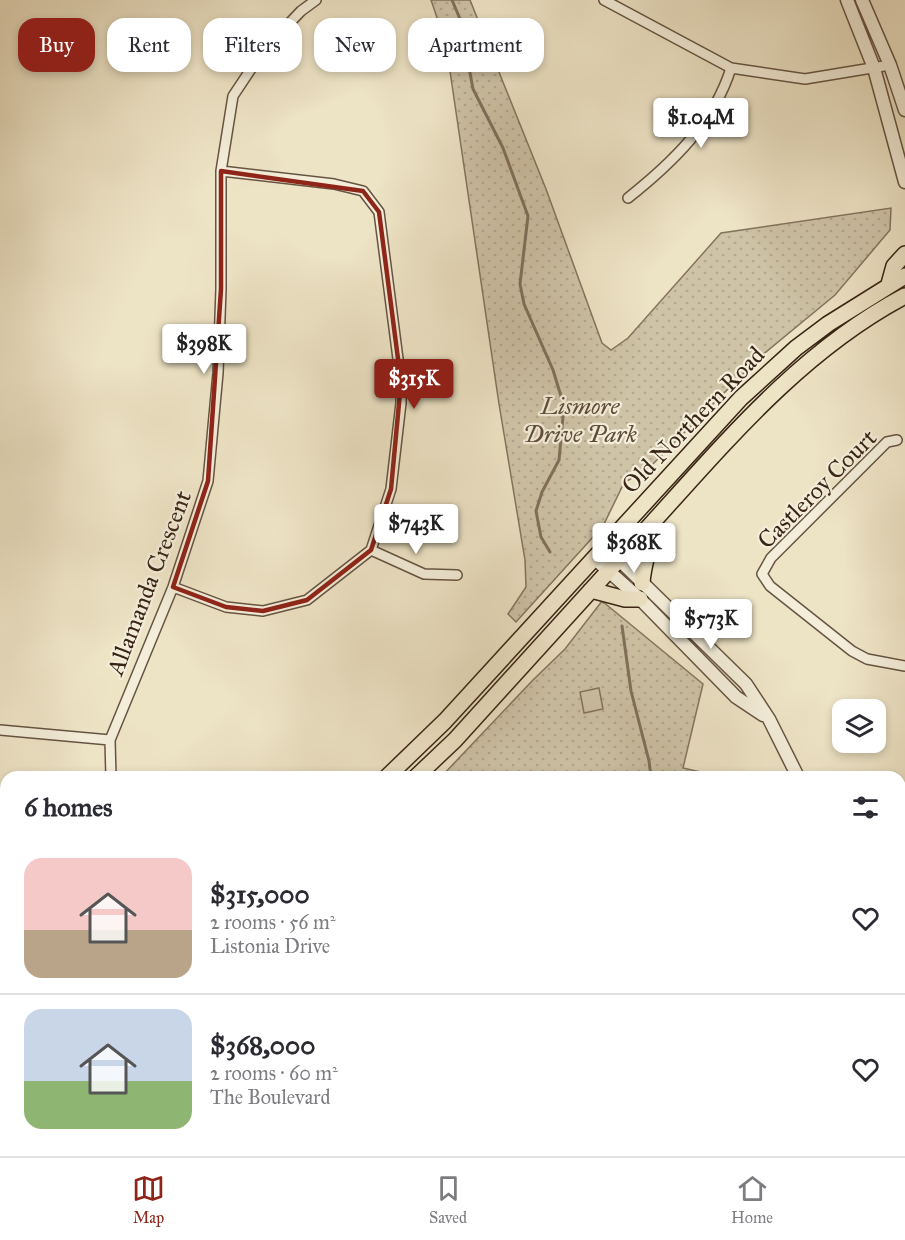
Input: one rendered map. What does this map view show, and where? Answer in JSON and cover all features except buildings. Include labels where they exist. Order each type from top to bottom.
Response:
[{"type":"highway","points":[[889,284],[894,266],[905,254]]},
{"type":"highway","name":"Old Northern Road","points":[[393,771],[445,721],[714,425],[771,369],[828,324],[905,276]]},
{"type":"highway","name":"Old Northern Road","points":[[422,771],[455,740],[749,417],[784,384],[845,334],[905,296]]},
{"type":"highway","points":[[642,583],[644,564],[652,543],[654,522]]},
{"type":"highway","points":[[591,590],[625,599],[640,599]]},
{"type":"street","name":"Allamanda Crescent","points":[[111,771],[110,740],[173,587],[208,481],[221,301],[221,171],[233,96],[263,51],[301,11],[316,0]]},
{"type":"street","points":[[604,0],[731,68],[805,79],[890,65]]},
{"type":"street","points":[[847,0],[874,68],[905,182]]},
{"type":"street","points":[[862,0],[890,65],[905,110]]},
{"type":"street","points":[[628,198],[661,172],[698,133],[731,68]]},
{"type":"street","points":[[173,587],[226,607],[263,611],[307,600],[371,550],[391,489],[398,444],[401,396],[379,212],[363,191],[334,184],[221,171]]},
{"type":"street","name":"Castleroy Court","points":[[897,440],[887,442],[771,558],[762,574],[770,586],[852,651],[867,659],[905,666]]},
{"type":"street","points":[[604,546],[613,566],[640,599],[736,697],[769,719]]},
{"type":"street","points":[[371,550],[424,574],[457,575]]},
{"type":"street","points":[[594,558],[642,583],[746,684],[769,719],[795,771]]},
{"type":"street","points":[[0,730],[110,740]]},
{"type":"highlighted area","points":[[221,171],[363,191],[379,212],[401,382],[391,489],[371,550],[307,600],[263,611],[226,607],[173,587],[208,481],[221,289]]},
{"type":"green space","name":"Lismore Drive Park","points":[[431,0],[470,0],[477,18],[437,18]]},
{"type":"green space","name":"Lismore Drive Park","points":[[450,72],[499,72],[546,189],[602,343],[611,350],[628,338],[721,233],[891,208],[890,230],[835,295],[760,357],[652,465],[624,483],[603,526],[516,622],[508,614],[526,587],[525,560],[499,404]]},
{"type":"green space","points":[[602,601],[703,684],[683,768],[696,771],[447,771],[565,649]]},
{"type":"green space","points":[[599,688],[603,709],[584,713],[580,692]]},
{"type":"waterway","points":[[452,0],[460,19],[473,89],[503,148],[528,216],[520,284],[524,304],[553,370],[564,406],[559,460],[542,492],[536,511],[541,537],[550,552]]},
{"type":"waterway","points":[[622,626],[631,691],[650,771]]}]
